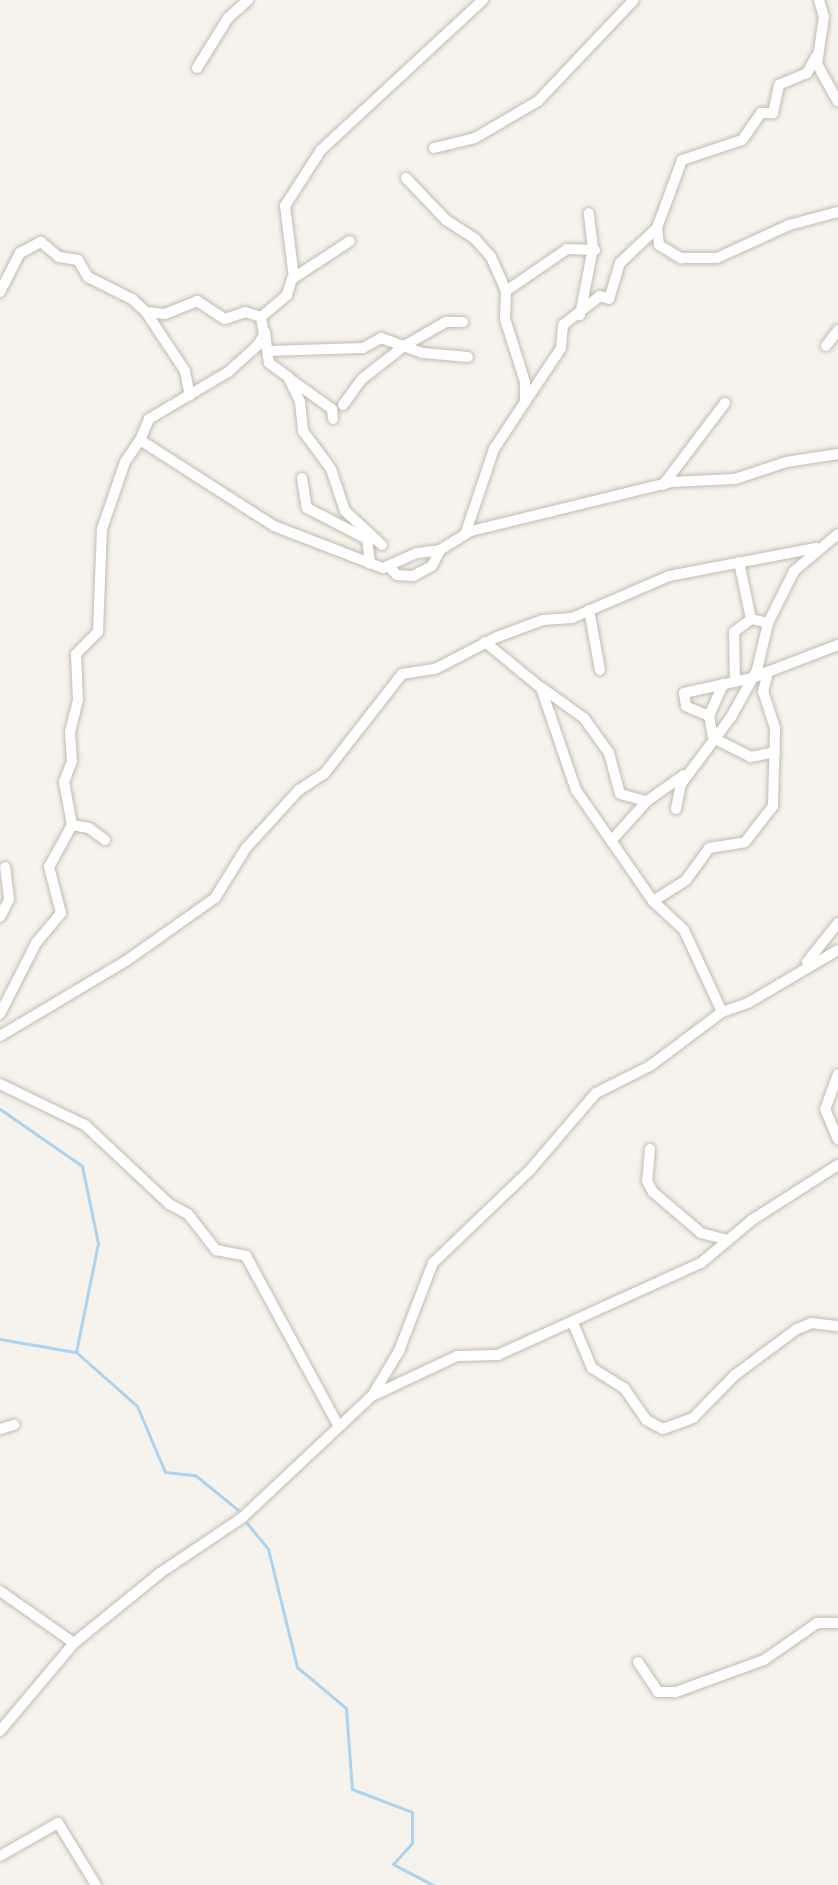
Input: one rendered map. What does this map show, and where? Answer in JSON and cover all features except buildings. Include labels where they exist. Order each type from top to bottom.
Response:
[{"type":"street","points":[[197,69],[228,18],[248,0]]},
{"type":"street","points":[[261,317],[287,296],[294,278],[285,206],[321,150],[483,0]]},
{"type":"street","points":[[434,148],[475,138],[538,101],[634,0]]},
{"type":"street","points":[[819,0],[824,17],[817,55],[819,71],[838,102]]},
{"type":"street","points":[[466,532],[494,449],[561,348],[563,325],[580,315],[600,296],[609,298],[620,263],[657,228],[682,160],[741,140],[761,113],[773,113],[779,85],[807,73],[817,55]]},
{"type":"street","points":[[406,178],[446,220],[475,239],[491,257],[506,291],[505,319],[525,382],[525,402]]},
{"type":"street","points":[[657,228],[666,253],[703,261],[789,225],[838,212]]},
{"type":"street","points":[[580,315],[594,250],[589,213]]},
{"type":"street","points":[[294,278],[350,241]]},
{"type":"street","points":[[0,292],[20,253],[41,242],[59,256],[78,260],[88,277],[132,298],[146,312],[185,371],[190,396]]},
{"type":"street","points":[[506,291],[567,249],[594,250]]},
{"type":"street","points":[[146,312],[165,314],[197,301],[225,319],[245,312],[261,317]]},
{"type":"street","points":[[261,317],[269,363],[332,409],[333,419]]},
{"type":"street","points":[[343,405],[362,379],[404,346],[446,322],[463,322]]},
{"type":"street","points":[[1,1007],[36,943],[61,913],[49,867],[72,825],[64,782],[72,761],[76,654],[98,632],[102,529],[125,462],[140,440],[149,419],[190,396],[244,359],[262,340],[264,329]]},
{"type":"street","points":[[826,346],[838,330]]},
{"type":"street","points":[[267,351],[363,348],[381,338],[404,346],[468,357]]},
{"type":"street","points":[[288,377],[300,402],[303,431],[331,469],[345,511],[382,545]]},
{"type":"street","points":[[663,485],[725,403]]},
{"type":"street","points":[[140,440],[274,526],[370,564],[389,567],[417,553],[440,550],[466,532],[663,485],[735,479],[786,462],[838,454]]},
{"type":"street","points":[[302,478],[307,508],[367,539],[370,564]]},
{"type":"street","points":[[676,809],[688,772],[753,678],[768,623],[794,571],[816,548],[838,534]]},
{"type":"street","points":[[0,1036],[126,962],[209,903],[246,848],[299,790],[324,774],[402,674],[435,669],[485,642],[589,610],[669,576],[816,548]]},
{"type":"street","points":[[389,567],[397,575],[413,576],[432,566],[440,550]]},
{"type":"street","points":[[739,562],[751,619]]},
{"type":"street","points":[[589,610],[600,670]]},
{"type":"street","points":[[751,619],[768,623]]},
{"type":"street","points":[[735,682],[734,632],[751,619]]},
{"type":"street","points":[[485,642],[541,688],[584,718],[609,753],[620,794],[647,801]]},
{"type":"street","points":[[709,716],[686,706],[684,693],[753,678],[838,645]]},
{"type":"street","points":[[653,900],[686,880],[709,848],[745,842],[773,806],[775,728],[764,692],[768,672]]},
{"type":"street","points":[[713,738],[709,716],[723,684]]},
{"type":"street","points":[[541,688],[576,790],[653,900],[684,930],[722,1012]]},
{"type":"street","points":[[713,738],[751,757],[775,753]]},
{"type":"street","points":[[611,840],[647,801],[688,772]]},
{"type":"street","points":[[72,825],[90,828],[105,840]]},
{"type":"street","points":[[0,917],[9,899],[5,867]]},
{"type":"street","points":[[802,968],[838,923]]},
{"type":"street","points":[[372,1396],[399,1351],[440,1254],[530,1170],[603,1088],[650,1066],[722,1012],[748,1004],[802,968],[838,950]]},
{"type":"street","points":[[838,1074],[825,1109],[838,1139]]},
{"type":"street","points":[[0,1084],[85,1125],[170,1204],[188,1214],[212,1247],[246,1256],[338,1425]]},
{"type":"street","points":[[650,1149],[647,1181],[653,1192],[701,1233],[727,1240]]},
{"type":"street","points":[[0,1731],[74,1643],[160,1573],[243,1517],[338,1425],[372,1396],[457,1356],[498,1355],[573,1323],[600,1305],[701,1263],[727,1240],[838,1165]]},
{"type":"street","points":[[573,1323],[592,1368],[624,1389],[654,1427],[663,1429],[693,1418],[735,1375],[797,1329],[812,1323],[838,1326]]},
{"type":"street","points":[[0,1429],[14,1425]]},
{"type":"street","points":[[0,1591],[74,1643]]},
{"type":"street","points":[[638,1662],[658,1692],[676,1692],[764,1660],[817,1623],[838,1623]]},
{"type":"street","points":[[0,1856],[58,1823],[96,1885]]},
{"type":"waterway","points":[[0,1109],[82,1166],[98,1243],[76,1352],[137,1406],[165,1472],[195,1475],[238,1510]]},
{"type":"waterway","points":[[0,1339],[75,1352]]},
{"type":"waterway","points":[[247,1523],[268,1549],[297,1667],[346,1708],[352,1789],[412,1812],[412,1843],[393,1864],[433,1885]]}]
